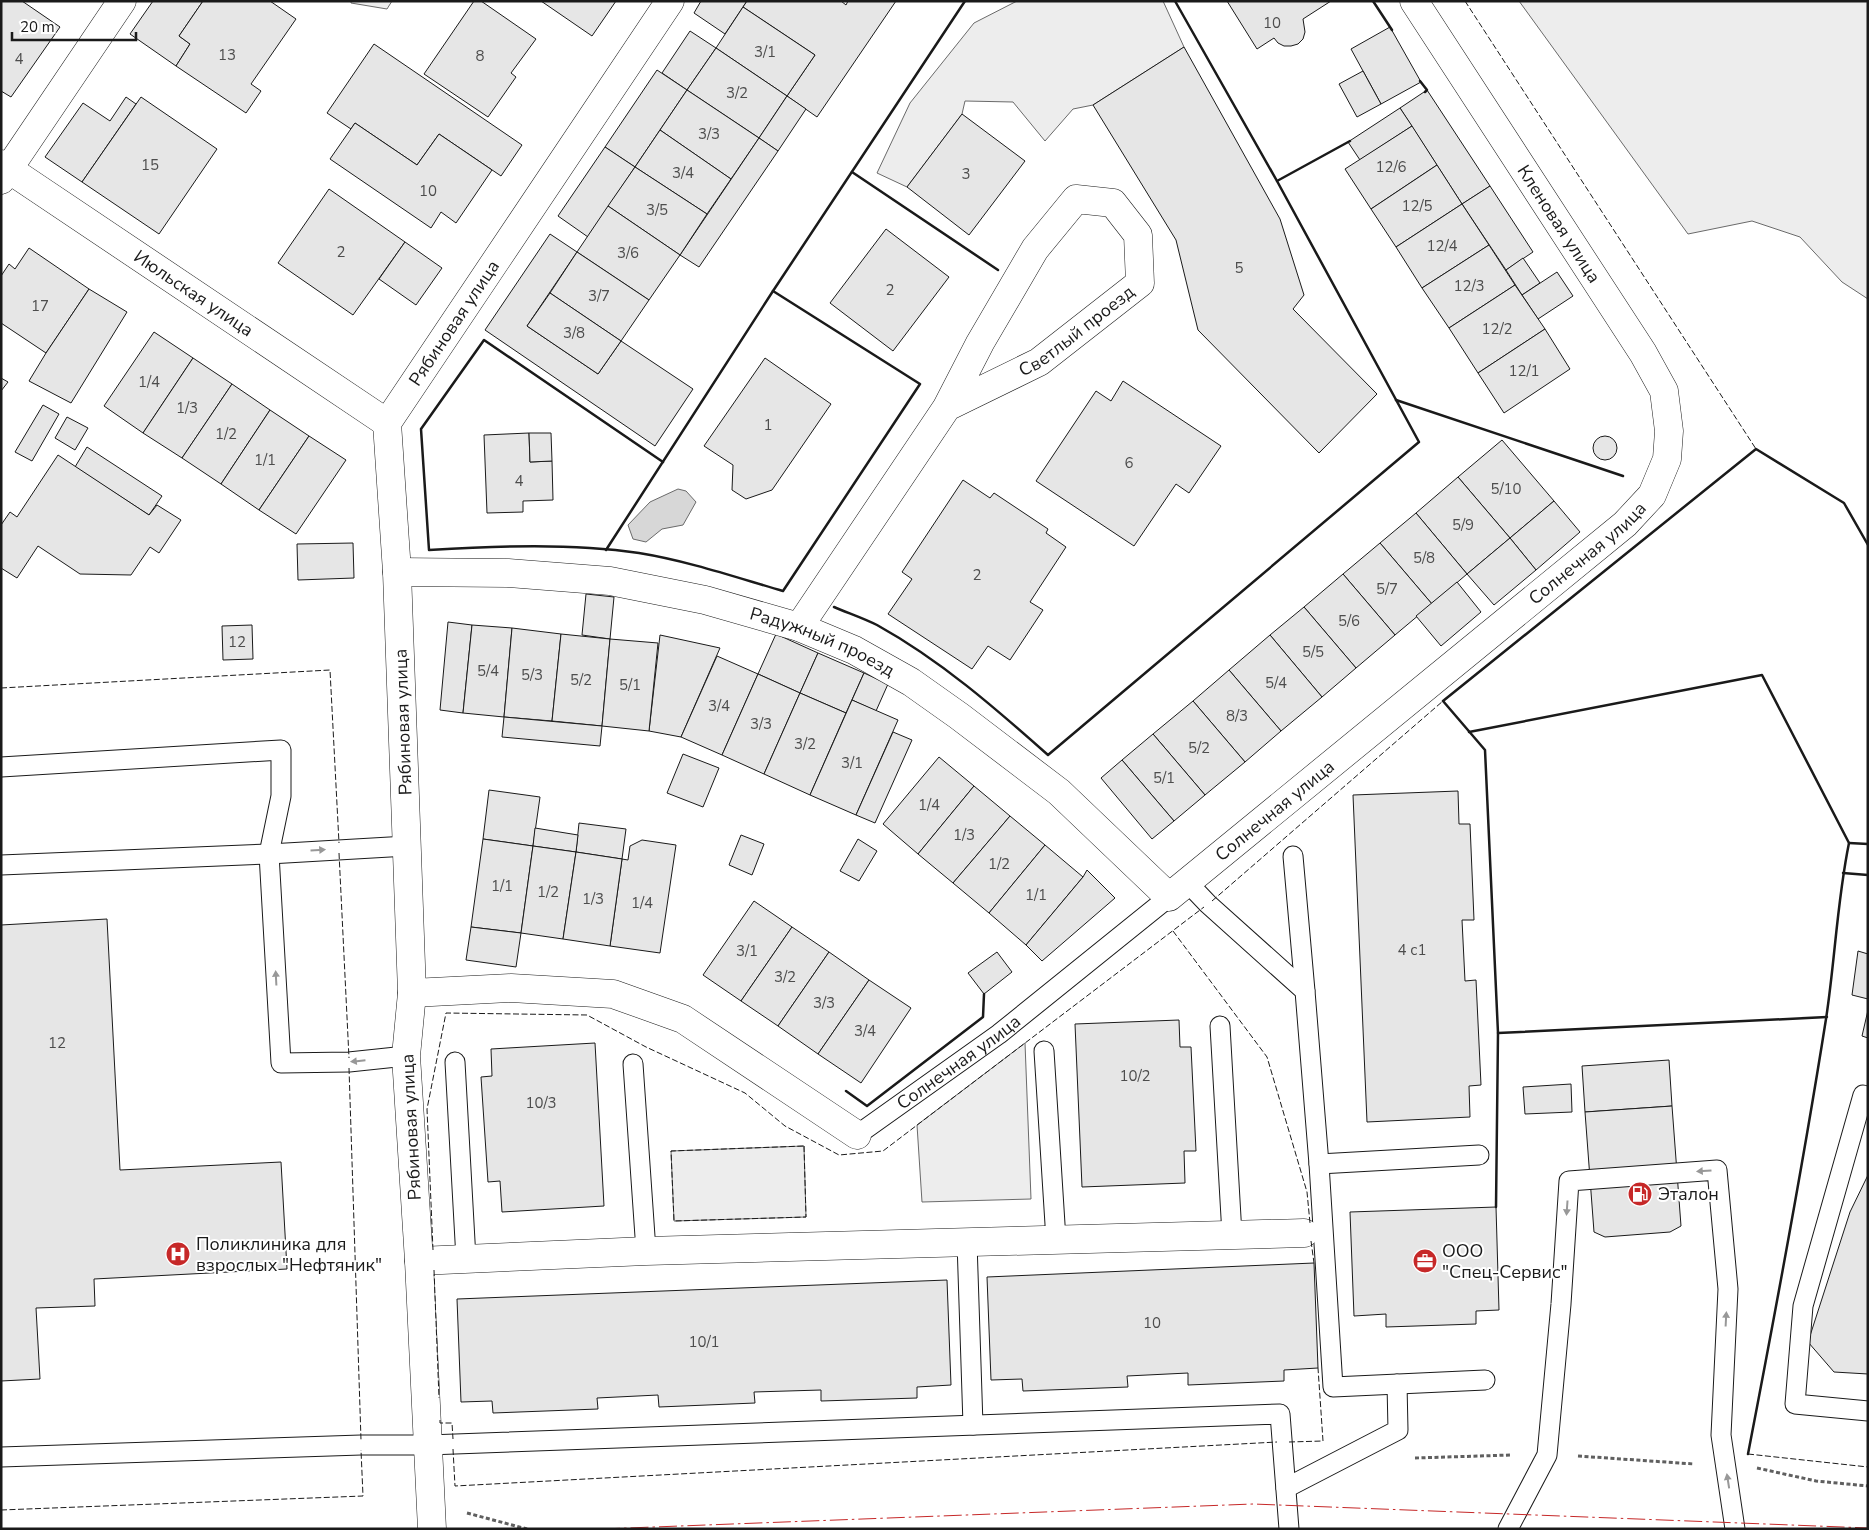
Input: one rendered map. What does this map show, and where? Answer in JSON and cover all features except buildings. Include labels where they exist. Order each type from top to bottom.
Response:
[{"type":"street","points":[[4,171],[122,1]]},
{"type":"street","name":"Рябиновая улица","points":[[431,1516],[419,1261],[406,1056],[412,993],[397,572],[387,424],[670,1]]},
{"type":"street","name":"Кленовая улица","points":[[1414,1],[1643,353],[1664,391],[1669,431],[1666,459]]},
{"type":"street","name":"Июльская улица","points":[[4,171],[387,424]]},
{"type":"street","name":"Светлый проезд","points":[[799,627],[947,406],[980,343],[1035,249],[1076,199],[1113,203],[1138,235],[1140,283],[1039,362],[947,406]]},
{"type":"street","name":"Солнечная улица","points":[[1178,890],[1625,524],[1652,495],[1666,459]]},
{"type":"street","name":"Радужный проезд","points":[[397,572],[508,573],[610,580],[705,600],[799,627],[854,650],[911,682],[1059,792],[1178,890]]},
{"type":"street","points":[[412,993],[511,988],[613,994],[683,1019],[857,1135]]},
{"type":"street","points":[[419,1261],[646,1251],[1304,1233]]},
{"type":"lane","points":[[1,768],[281,750],[281,796],[269,854],[281,1063],[349,1062],[406,1056]]},
{"type":"lane","points":[[1,865],[269,854],[407,846]]},
{"type":"lane","points":[[1293,856],[1319,1164],[1333,1387],[1485,1380]]},
{"type":"lane","points":[[1178,890],[1208,904],[1305,991]]},
{"type":"lane","name":"Солнечная улица","points":[[857,1135],[999,1034],[1178,890]]},
{"type":"lane","points":[[1220,1026],[1232,1235]]},
{"type":"lane","points":[[1044,1052],[1056,1240]]},
{"type":"lane","points":[[455,1062],[466,1259]]},
{"type":"lane","points":[[633,1064],[646,1251]]},
{"type":"lane","points":[[1863,1095],[1803,1306],[1795,1404],[1868,1411]]},
{"type":"lane","points":[[1319,1164],[1479,1154]]},
{"type":"lane","points":[[1508,1529],[1547,1455],[1561,1304],[1569,1181],[1717,1170],[1728,1289],[1721,1435],[1735,1529]]},
{"type":"lane","points":[[967,1242],[974,1425]]},
{"type":"lane","points":[[1286,1488],[1398,1430],[1397,1384]]},
{"type":"lane","points":[[1,1457],[428,1445],[1280,1414],[1289,1529]]},
{"type":"path","points":[[431,1516],[527,1529]]},
{"type":"shaded area","points":[[351,1],[392,1],[387,9],[351,3]]},
{"type":"shaded area","points":[[1017,1],[1163,1],[1184,47],[1093,105],[1073,109],[1045,141],[1013,102],[965,101],[962,114],[907,187],[877,173],[910,103],[974,23]]},
{"type":"shaded area","points":[[1519,1],[1868,1],[1868,299],[1842,282],[1800,237],[1752,221],[1688,234]]},
{"type":"shaded area","points":[[678,489],[686,491],[696,502],[683,525],[662,529],[646,542],[633,539],[628,525],[650,502]]},
{"type":"shaded area","points":[[1025,1043],[1031,1199],[922,1202],[917,1125]]},
{"type":"shaded area","points":[[804,1146],[806,1217],[674,1221],[671,1151]]},
{"type":"fence","points":[[1465,1],[1756,449]]},
{"type":"fence","points":[[1,688],[330,670],[339,843]]},
{"type":"fence","points":[[1212,901],[1443,701]]},
{"type":"fence","points":[[339,853],[349,1058]]},
{"type":"fence","points":[[433,1250],[427,1109],[446,1013],[587,1015],[646,1047],[745,1093],[785,1126],[839,1155],[883,1151],[1204,907]]},
{"type":"fence","points":[[1173,931],[1267,1057],[1307,1192],[1310,1223]]},
{"type":"fence","points":[[349,1068],[361,1440]]},
{"type":"fence","points":[[804,1146],[806,1217],[674,1221],[671,1151],[804,1146]]},
{"type":"fence","points":[[1311,1241],[1314,1263]]},
{"type":"fence","points":[[434,1270],[439,1398]]},
{"type":"fence","points":[[1289,1442],[1323,1441],[1318,1368]]},
{"type":"fence","points":[[440,1420],[440,1423],[452,1423],[453,1439]]},
{"type":"fence","points":[[453,1449],[455,1486],[1277,1442]]},
{"type":"fence","points":[[1,1510],[363,1496],[361,1450]]},
{"type":"fence","points":[[1748,1454],[1868,1467]]},
{"type":"wall","points":[[606,550],[773,291],[965,1]]},
{"type":"wall","points":[[834,607],[877,625],[923,653],[987,702],[1048,755],[1419,442],[1277,181],[1175,1]]},
{"type":"wall","points":[[1373,1],[1392,30]]},
{"type":"wall","points":[[1420,81],[1427,90],[1425,92]]},
{"type":"wall","points":[[1277,181],[1350,141]]},
{"type":"wall","points":[[852,172],[998,270]]},
{"type":"wall","points":[[663,462],[484,340],[421,429],[429,550],[534,546],[587,548],[639,553],[675,560],[783,591],[920,384],[773,291]]},
{"type":"wall","points":[[1396,400],[1623,476]]},
{"type":"wall","points":[[1496,1207],[1498,1033],[1485,750],[1443,701],[1756,449],[1844,503],[1868,545]]},
{"type":"wall","points":[[1469,732],[1762,675],[1849,843],[1817,1074],[1789,1237],[1748,1454]]},
{"type":"wall","points":[[1849,843],[1868,844]]},
{"type":"wall","points":[[1843,873],[1868,875]]},
{"type":"wall","points":[[846,1091],[867,1106],[983,1017],[984,994]]},
{"type":"wall","points":[[1498,1033],[1827,1017]]},
{"type":"power","points":[[602,1529],[1253,1504],[1868,1528]]},
{"type":"place","name":"Эталон","points":[[1640,1194]]},
{"type":"place","name":"Поликлиника для взрослых \"Нефтяник\"","points":[[178,1254]]},
{"type":"place","name":"ООО \"Спец-Сервис\"","points":[[1425,1261]]}]
